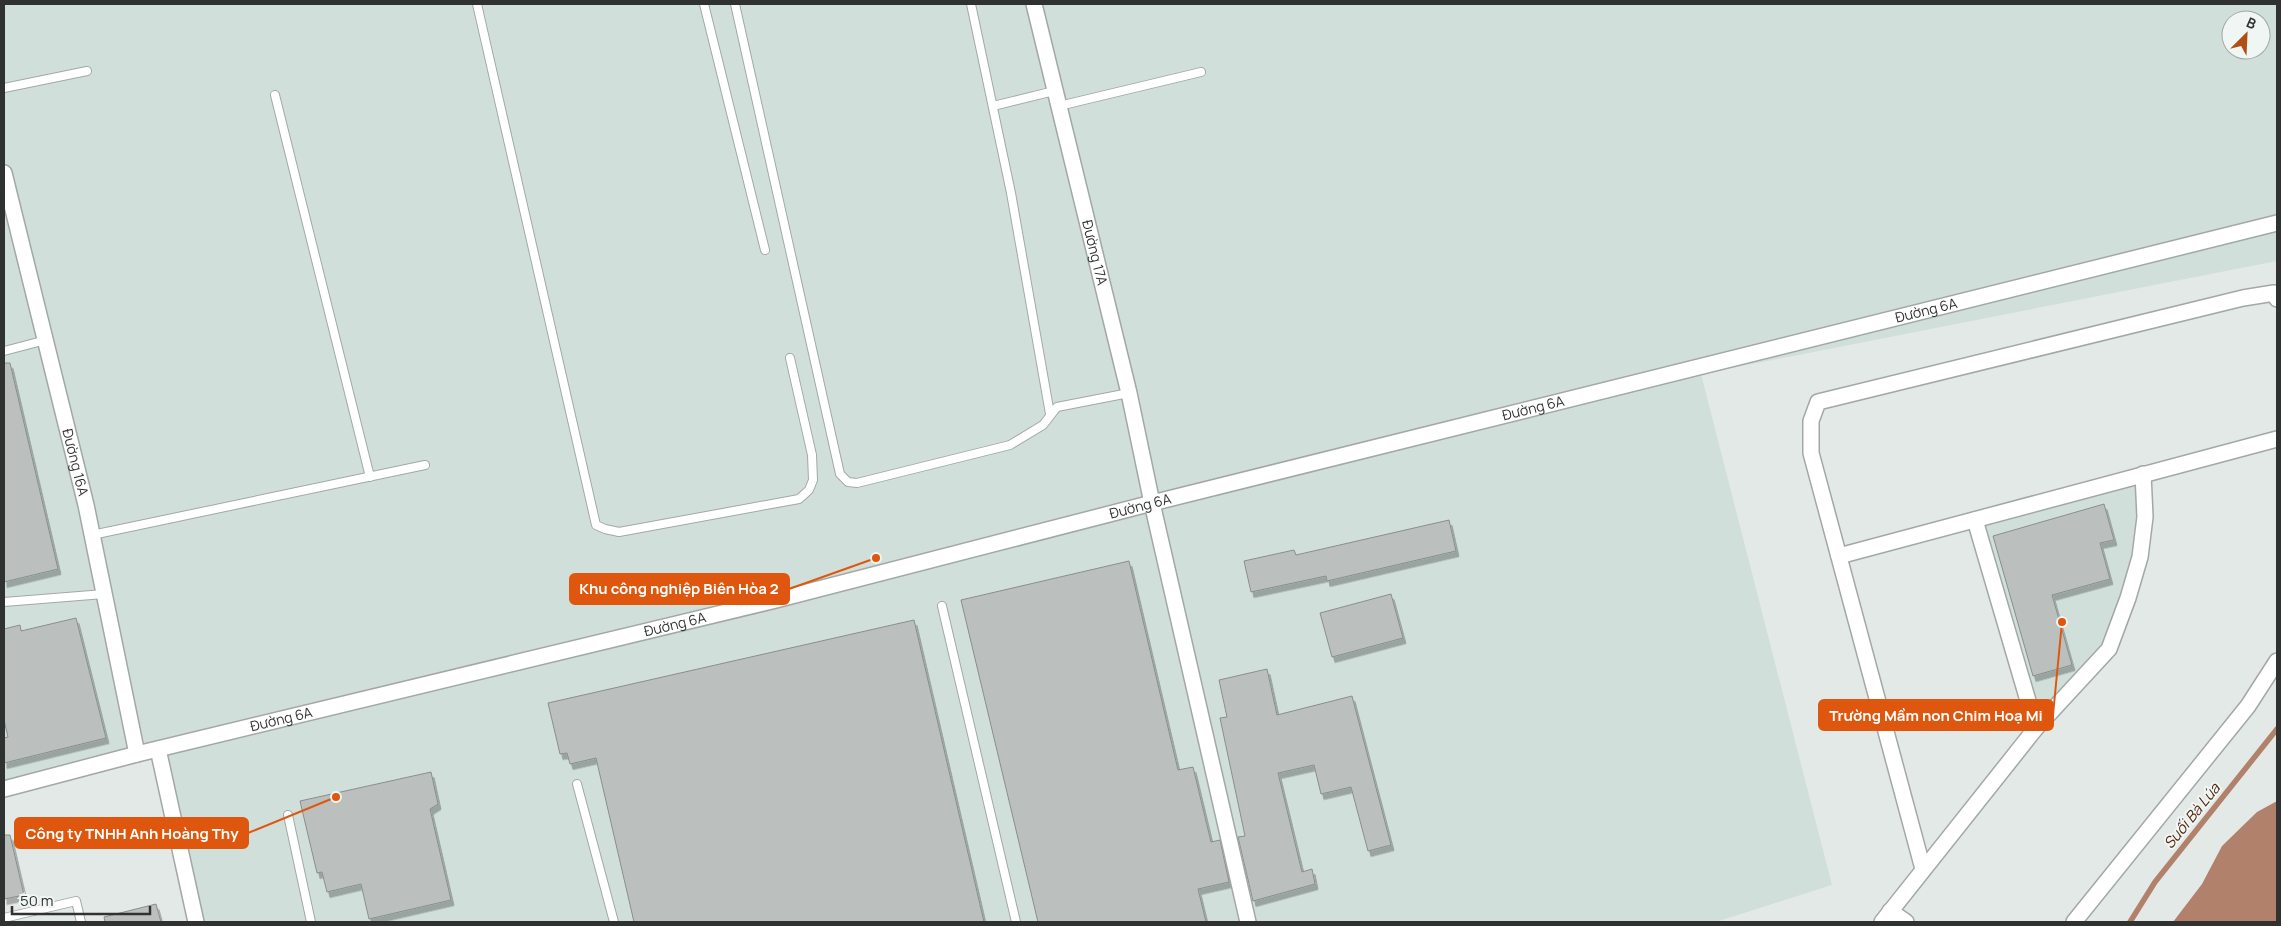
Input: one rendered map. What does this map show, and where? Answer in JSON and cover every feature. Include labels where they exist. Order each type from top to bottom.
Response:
[{"type":"street","name":"Đường 17A","points":[[1034,4],[1129,393],[1152,503],[1248,922]]},
{"type":"street","name":"Đường 16A","points":[[4,173],[92,535],[137,754]]},
{"type":"street","name":"Đường 6A","points":[[4,789],[137,754],[776,600],[1152,503],[2277,224]]},
{"type":"street","points":[[1923,869],[1811,453],[1811,421],[1818,402],[2243,298],[2274,293],[2277,299]]},
{"type":"street","points":[[1839,556],[2277,439]]},
{"type":"street","points":[[1906,922],[1886,917],[2036,728],[2109,649],[2128,598],[2140,557],[2145,517],[2143,474]]},
{"type":"street","points":[[1975,520],[2036,728]]},
{"type":"street","points":[[2074,922],[2248,706],[2277,663]]},
{"type":"street","points":[[158,749],[196,922]]},
{"type":"lane","points":[[477,4],[596,524],[605,529],[619,532],[799,499],[809,490],[813,480],[812,455],[790,358]]},
{"type":"lane","points":[[704,4],[765,250]]},
{"type":"lane","points":[[735,4],[840,474],[848,482],[857,483],[1010,445],[1043,426],[1056,406],[1129,393]]},
{"type":"lane","points":[[970,4],[1011,193],[1050,414]]},
{"type":"lane","points":[[4,88],[87,70]]},
{"type":"lane","points":[[1059,106],[1201,72]]},
{"type":"lane","points":[[993,106],[1054,91]]},
{"type":"lane","points":[[275,95],[370,477]]},
{"type":"lane","points":[[4,351],[46,340]]},
{"type":"lane","points":[[92,535],[425,465]]},
{"type":"lane","points":[[4,602],[104,594]]},
{"type":"lane","points":[[942,606],[1016,922]]},
{"type":"lane","points":[[577,784],[614,922]]},
{"type":"lane","points":[[288,816],[311,922]]},
{"type":"lane","points":[[4,918],[76,901],[81,922]]},
{"type":"shaded area","points":[[4,4],[2277,4],[2277,261],[1701,374],[1832,885],[1716,922],[203,922],[163,741],[4,782]]},
{"type":"shaded area","points":[[2137,483],[2139,518],[2133,556],[2104,646],[2039,715],[1983,525]]},
{"type":"shaded area","points":[[2277,801],[2277,922],[2173,922],[2202,884],[2222,846],[2257,812]]},
{"type":"building","points":[[4,363],[10,363],[58,569],[4,582]]},
{"type":"building","points":[[2104,504],[2114,540],[2100,543],[2110,579],[2052,595],[2072,665],[2033,676],[1993,536]]},
{"type":"building","points":[[1449,520],[1456,551],[1327,581],[1326,576],[1251,592],[1244,561],[1294,550],[1296,555]]},
{"type":"building","points":[[1129,561],[1178,770],[1193,767],[1211,842],[1220,840],[1229,882],[1198,889],[1206,922],[1038,922],[961,600]]},
{"type":"building","points":[[1391,594],[1403,638],[1332,657],[1320,613]]},
{"type":"building","points":[[76,618],[106,738],[4,763],[4,738],[8,737],[4,720],[4,629],[20,625],[21,631]]},
{"type":"building","points":[[914,620],[984,922],[634,922],[596,758],[570,764],[567,753],[560,754],[548,703]]},
{"type":"building","points":[[1267,669],[1277,715],[1352,696],[1391,845],[1368,851],[1351,787],[1321,794],[1314,765],[1278,773],[1302,872],[1312,869],[1315,884],[1253,901],[1238,837],[1245,836],[1220,718],[1227,717],[1219,680]]},
{"type":"building","points":[[431,772],[438,804],[430,809],[451,900],[369,919],[361,884],[327,892],[322,872],[317,873],[300,801]]},
{"type":"building","points":[[4,835],[10,835],[24,895],[4,899]]},
{"type":"building","points":[[156,904],[161,922],[105,922],[104,917]]},
{"type":"waterway","name":"Suối Bà Lúa","points":[[2130,922],[2155,882],[2277,729]]},
{"type":"place","name":"Khu công nghiệp Biên Hòa 2","points":[[876,558]]},
{"type":"place","name":"Trường Mầm non Chim Hoạ Mi","points":[[2062,622]]},
{"type":"place","name":"Công ty TNHH Anh Hoàng Thy","points":[[336,797]]}]
